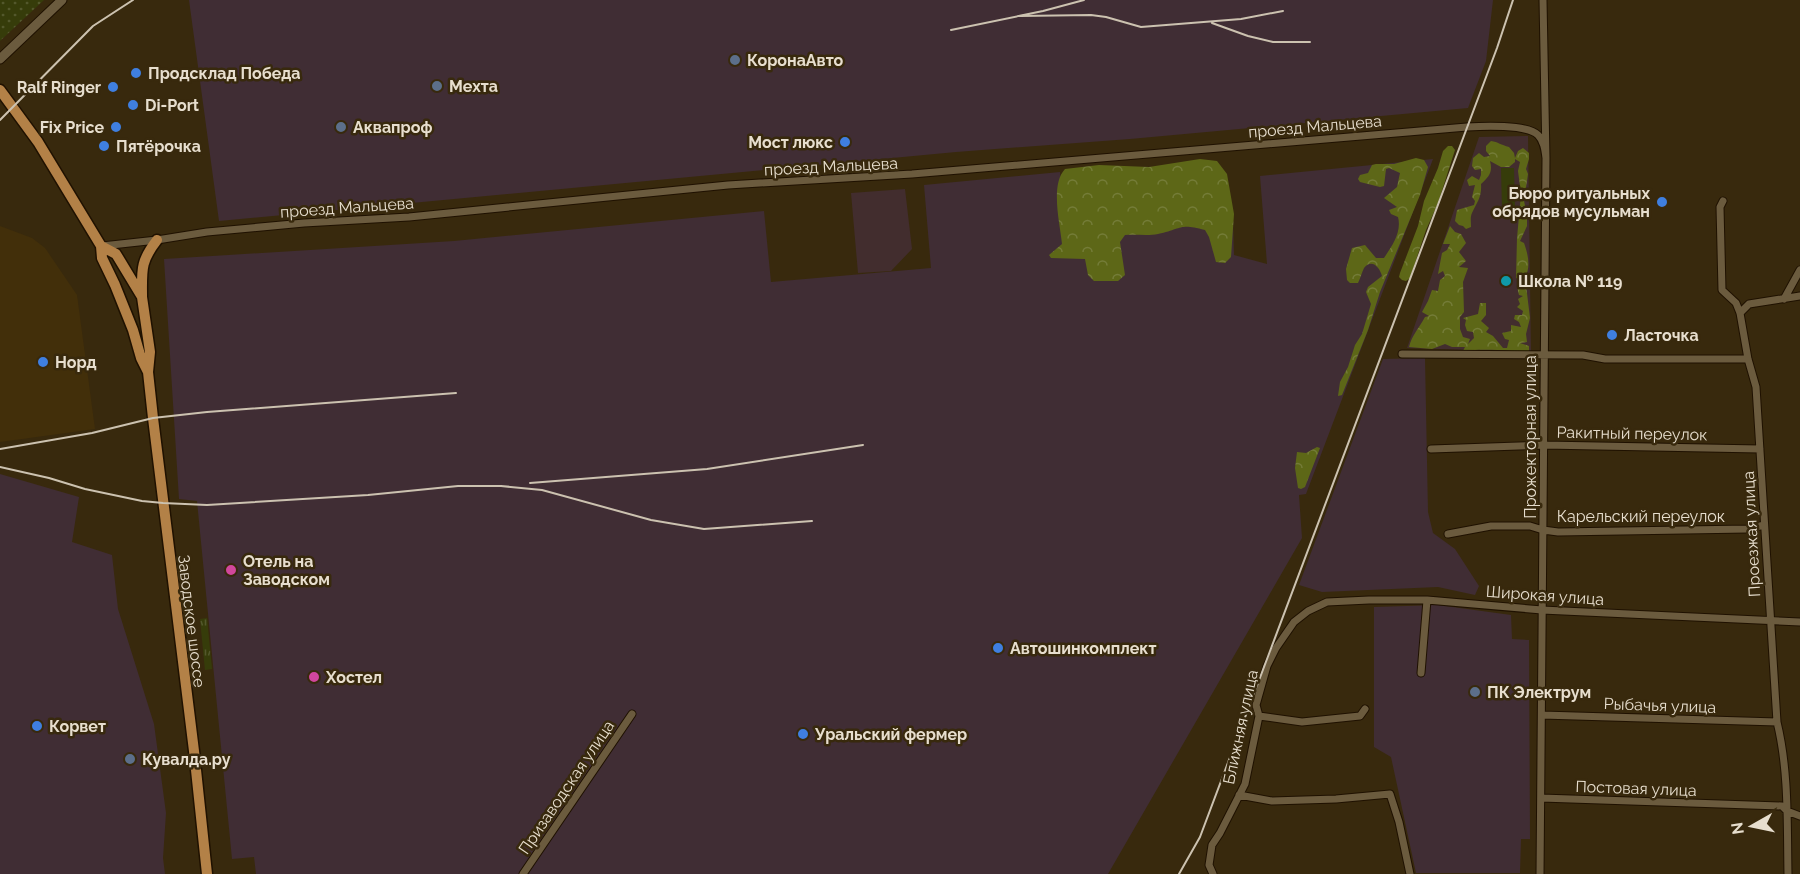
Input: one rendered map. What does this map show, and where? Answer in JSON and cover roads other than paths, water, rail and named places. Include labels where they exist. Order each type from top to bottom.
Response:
[{"type":"main road","name":"Заводское шоссе","points":[[0,90],[38,142],[101,246],[102,258],[115,285],[148,372]]},
{"type":"main road","points":[[142,297],[143,265],[146,254],[157,240]]},
{"type":"main road","name":"Заводское шоссе","points":[[101,246],[116,254],[142,297],[150,352],[148,372],[207,874]]},
{"type":"street","points":[[0,59],[62,0]]},
{"type":"street","name":"Прожекторная улица","points":[[1540,874],[1546,158],[1544,0]]},
{"type":"street","name":"проезд Мальцева","points":[[101,246],[207,232],[408,217],[728,185],[931,173],[1467,127],[1506,128],[1534,132],[1542,141],[1546,158]]},
{"type":"street","name":"Проезжая улица","points":[[1723,201],[1720,207],[1722,290],[1736,303],[1740,313],[1748,359],[1756,387],[1777,722],[1781,738],[1787,811],[1788,874]]},
{"type":"street","points":[[1784,299],[1800,270]]},
{"type":"street","points":[[1740,313],[1749,304],[1800,296]]},
{"type":"street","points":[[1402,354],[1583,355],[1605,359],[1748,359]]},
{"type":"street","name":"Ракитный переулок","points":[[1431,449],[1544,445],[1760,449]]},
{"type":"street","name":"Карельский переулок","points":[[1448,534],[1491,526],[1530,525],[1558,532],[1748,529],[1764,525]]},
{"type":"street","points":[[1421,673],[1427,600]]},
{"type":"street","name":"Широкая улица","points":[[1294,622],[1308,611],[1327,603],[1427,600],[1542,610],[1800,622]]},
{"type":"street","name":"Ближняя улица","points":[[1213,874],[1209,865],[1212,844],[1245,784],[1259,716],[1256,705],[1268,666],[1276,648],[1294,622]]},
{"type":"street","points":[[1259,716],[1302,722],[1360,716],[1365,710]]},
{"type":"street","name":"Призаводская улица","points":[[523,874],[632,714]]},
{"type":"street","name":"Рыбачья улица","points":[[1542,715],[1777,722]]},
{"type":"street","points":[[1239,795],[1272,801],[1390,794],[1399,822],[1410,874]]},
{"type":"street","name":"Постовая улица","points":[[1541,798],[1782,806],[1787,811],[1800,816]]},
{"type":"railway","points":[[0,120],[93,26],[133,0]]},
{"type":"railway","points":[[951,30],[1084,0]]},
{"type":"railway","points":[[1179,874],[1200,837],[1497,48],[1513,0]]},
{"type":"railway","points":[[1020,16],[1091,15],[1141,27],[1241,19],[1283,11]]},
{"type":"railway","points":[[1212,23],[1273,42],[1310,42]]},
{"type":"railway","points":[[0,449],[92,433],[153,418],[456,393]]},
{"type":"railway","points":[[530,483],[707,469],[863,445]]},
{"type":"railway","points":[[0,467],[85,489],[163,503],[207,505],[368,495],[458,486],[501,486],[542,490],[651,520],[704,529],[812,521]]},
{"type":"place","name":"КоронаАвто","points":[[735,60]]},
{"type":"place","name":"Продсклад Победа","points":[[136,73]]},
{"type":"place","name":"Мехта","points":[[437,86]]},
{"type":"place","name":"Ralf Ringer","points":[[113,87]]},
{"type":"place","name":"Di-Port","points":[[133,105]]},
{"type":"place","name":"Fix Price","points":[[116,127]]},
{"type":"place","name":"Аквапроф","points":[[341,127]]},
{"type":"place","name":"Мост люкс","points":[[845,142]]},
{"type":"place","name":"Пятёрочка","points":[[104,146]]},
{"type":"place","name":"Бюро ритуальных обрядов мусульман","points":[[1662,202]]},
{"type":"place","name":"Школа № 119","points":[[1506,281]]},
{"type":"place","name":"Ласточка","points":[[1612,335]]},
{"type":"place","name":"Норд","points":[[43,362]]},
{"type":"place","name":"Отель на Заводском","points":[[231,570]]},
{"type":"place","name":"Автошинкомплект","points":[[998,648]]},
{"type":"place","name":"Хостел","points":[[314,677]]},
{"type":"place","name":"ПК Электрум","points":[[1475,692]]},
{"type":"place","name":"Корвет","points":[[37,726]]},
{"type":"place","name":"Уральский фермер","points":[[803,734]]},
{"type":"place","name":"Кувалда.ру","points":[[130,759]]}]
